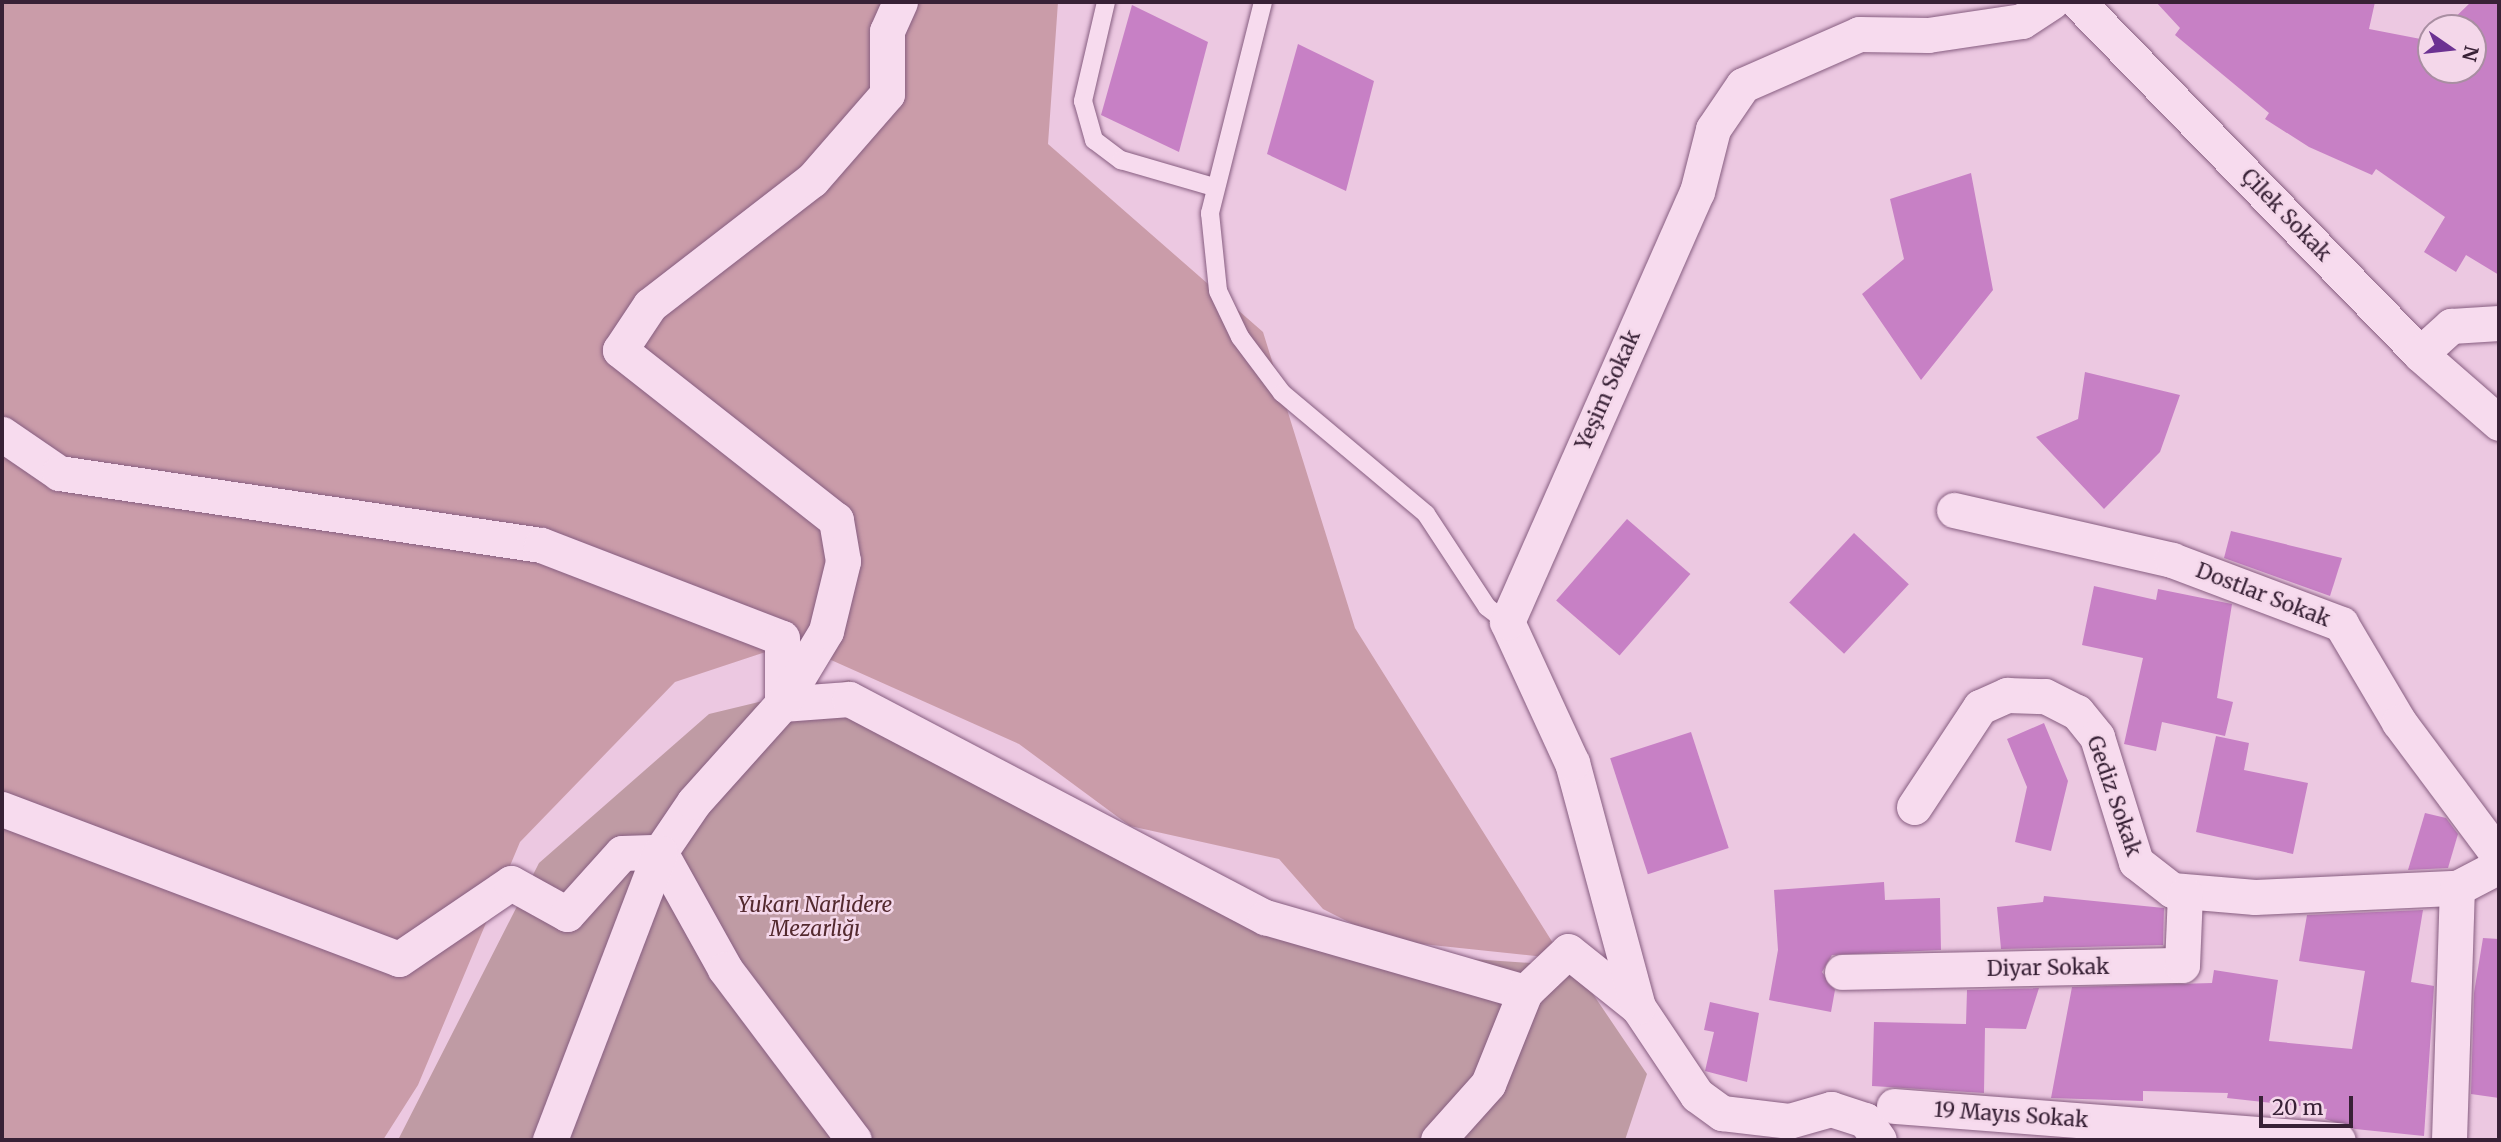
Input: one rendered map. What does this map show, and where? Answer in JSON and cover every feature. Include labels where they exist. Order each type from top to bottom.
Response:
[{"type":"street","points":[[550,1140],[660,852],[694,802],[782,704],[826,631],[843,561],[836,520],[620,350],[650,305],[812,180],[887,94],[887,31],[900,2]]},
{"type":"street","name":"Yeşim Sokak","points":[[1507,622],[1697,191],[1713,129],[1743,85],[1859,34],[1928,35],[2022,21],[2051,2]]},
{"type":"street","name":"Çilek Sokak","points":[[2078,2],[2420,354],[2499,423]]},
{"type":"street","points":[[2420,354],[2451,326],[2499,323]]},
{"type":"street","points":[[2,434],[59,473],[541,545],[782,638],[782,704]]},
{"type":"street","name":"Dostlar Sokak","points":[[1954,510],[2172,559],[2341,624],[2399,722],[2499,856]]},
{"type":"street","points":[[1507,622],[1572,763],[1639,1007],[1697,1095],[1722,1113],[1789,1121],[1832,1109],[1865,1121],[1879,1140]]},
{"type":"street","name":"Gediz Sokak","points":[[1914,807],[1980,707],[2007,695],[2045,696],[2077,712],[2097,737],[2136,862],[2158,884],[2185,894],[2457,888]]},
{"type":"street","points":[[782,704],[849,699],[1265,916],[1525,992]]},
{"type":"street","points":[[2,809],[399,959],[511,883],[567,914],[622,853],[660,852]]},
{"type":"street","points":[[660,852],[725,969],[854,1140]]},
{"type":"street","points":[[2449,1140],[2457,888],[2499,866]]},
{"type":"street","name":"Diyar Sokak","points":[[1842,971],[2182,965],[2185,894]]},
{"type":"street","points":[[1438,1140],[1488,1084],[1525,992],[1568,951],[1639,1007]]},
{"type":"street","name":"19 Mayıs Sokak","points":[[1894,1106],[2338,1140]]},
{"type":"lane","points":[[1106,2],[1083,101],[1094,140],[1121,160],[1214,187]]},
{"type":"lane","points":[[1263,2],[1214,187],[1209,240],[1219,291],[1260,366],[1307,419],[1426,514],[1487,607],[1507,622]]},
{"type":"shaded area","points":[[2,2],[1058,2],[1048,144],[1263,332],[1355,628],[1563,959],[1384,940],[1323,909],[1279,859],[1130,826],[1019,744],[793,643],[675,682],[520,842],[418,1085],[383,1140],[2,1140]]},
{"type":"green space","name":"Yukarı Narlıdere Mezarlığı","points":[[849,680],[1263,900],[1428,956],[1574,966],[1647,1074],[1625,1140],[398,1140],[539,863],[709,714]]},
{"type":"building","points":[[2156,2],[2375,2],[2369,29],[2417,38],[2417,84],[2487,84],[2487,14],[2459,14],[2471,2],[2499,2],[2499,275],[2466,255],[2456,272],[2424,252],[2445,217],[2376,169],[2372,175],[2309,147],[2265,119],[2269,113],[2175,35],[2180,28]]},
{"type":"building","points":[[1132,5],[1208,42],[1179,152],[1101,115]]},
{"type":"building","points":[[1298,44],[1374,81],[1346,191],[1267,154]]},
{"type":"building","points":[[1971,173],[1993,290],[1921,380],[1862,294],[1904,259],[1890,199]]},
{"type":"building","points":[[2085,372],[2180,395],[2160,452],[2104,509],[2036,437],[2078,419]]},
{"type":"building","points":[[1627,519],[1690,574],[1620,656],[1556,601]]},
{"type":"building","points":[[2231,531],[2342,558],[2330,596],[2224,558]]},
{"type":"building","points":[[1854,533],[1909,584],[1844,654],[1789,602]]},
{"type":"building","points":[[2094,586],[2156,600],[2158,589],[2232,604],[2217,698],[2233,702],[2225,736],[2162,722],[2156,751],[2124,744],[2143,658],[2082,645]]},
{"type":"building","points":[[2044,723],[2068,781],[2051,851],[2015,842],[2027,787],[2007,739]]},
{"type":"building","points":[[1691,732],[1729,848],[1648,874],[1610,758]]},
{"type":"building","points":[[2216,736],[2249,743],[2244,770],[2308,783],[2293,854],[2196,832]]},
{"type":"building","points":[[2425,813],[2446,818],[2458,834],[2448,868],[2408,870]]},
{"type":"building","points":[[1884,882],[1885,900],[1940,898],[1941,950],[1832,955],[1822,972],[1835,990],[1831,1012],[1769,1000],[1778,950],[1774,890]]},
{"type":"building","points":[[2044,896],[2164,908],[2163,945],[2001,949],[1997,907],[2043,902]]},
{"type":"building","points":[[2423,910],[2411,982],[2434,986],[2424,1136],[2355,1129],[2325,1119],[2327,1109],[2227,1098],[2228,1093],[2143,1091],[2143,1101],[2051,1098],[2072,987],[2212,983],[2214,970],[2278,980],[2269,1041],[2352,1049],[2365,971],[2299,961],[2307,915]]},
{"type":"building","points":[[2483,938],[2499,939],[2499,1098],[2471,1094],[2474,993]]},
{"type":"building","points":[[2039,988],[2026,1029],[1985,1028],[1984,1093],[1872,1086],[1874,1022],[1966,1024],[1967,990]]},
{"type":"building","points":[[1710,1002],[1759,1013],[1747,1082],[1705,1071],[1714,1032],[1704,1030]]}]
